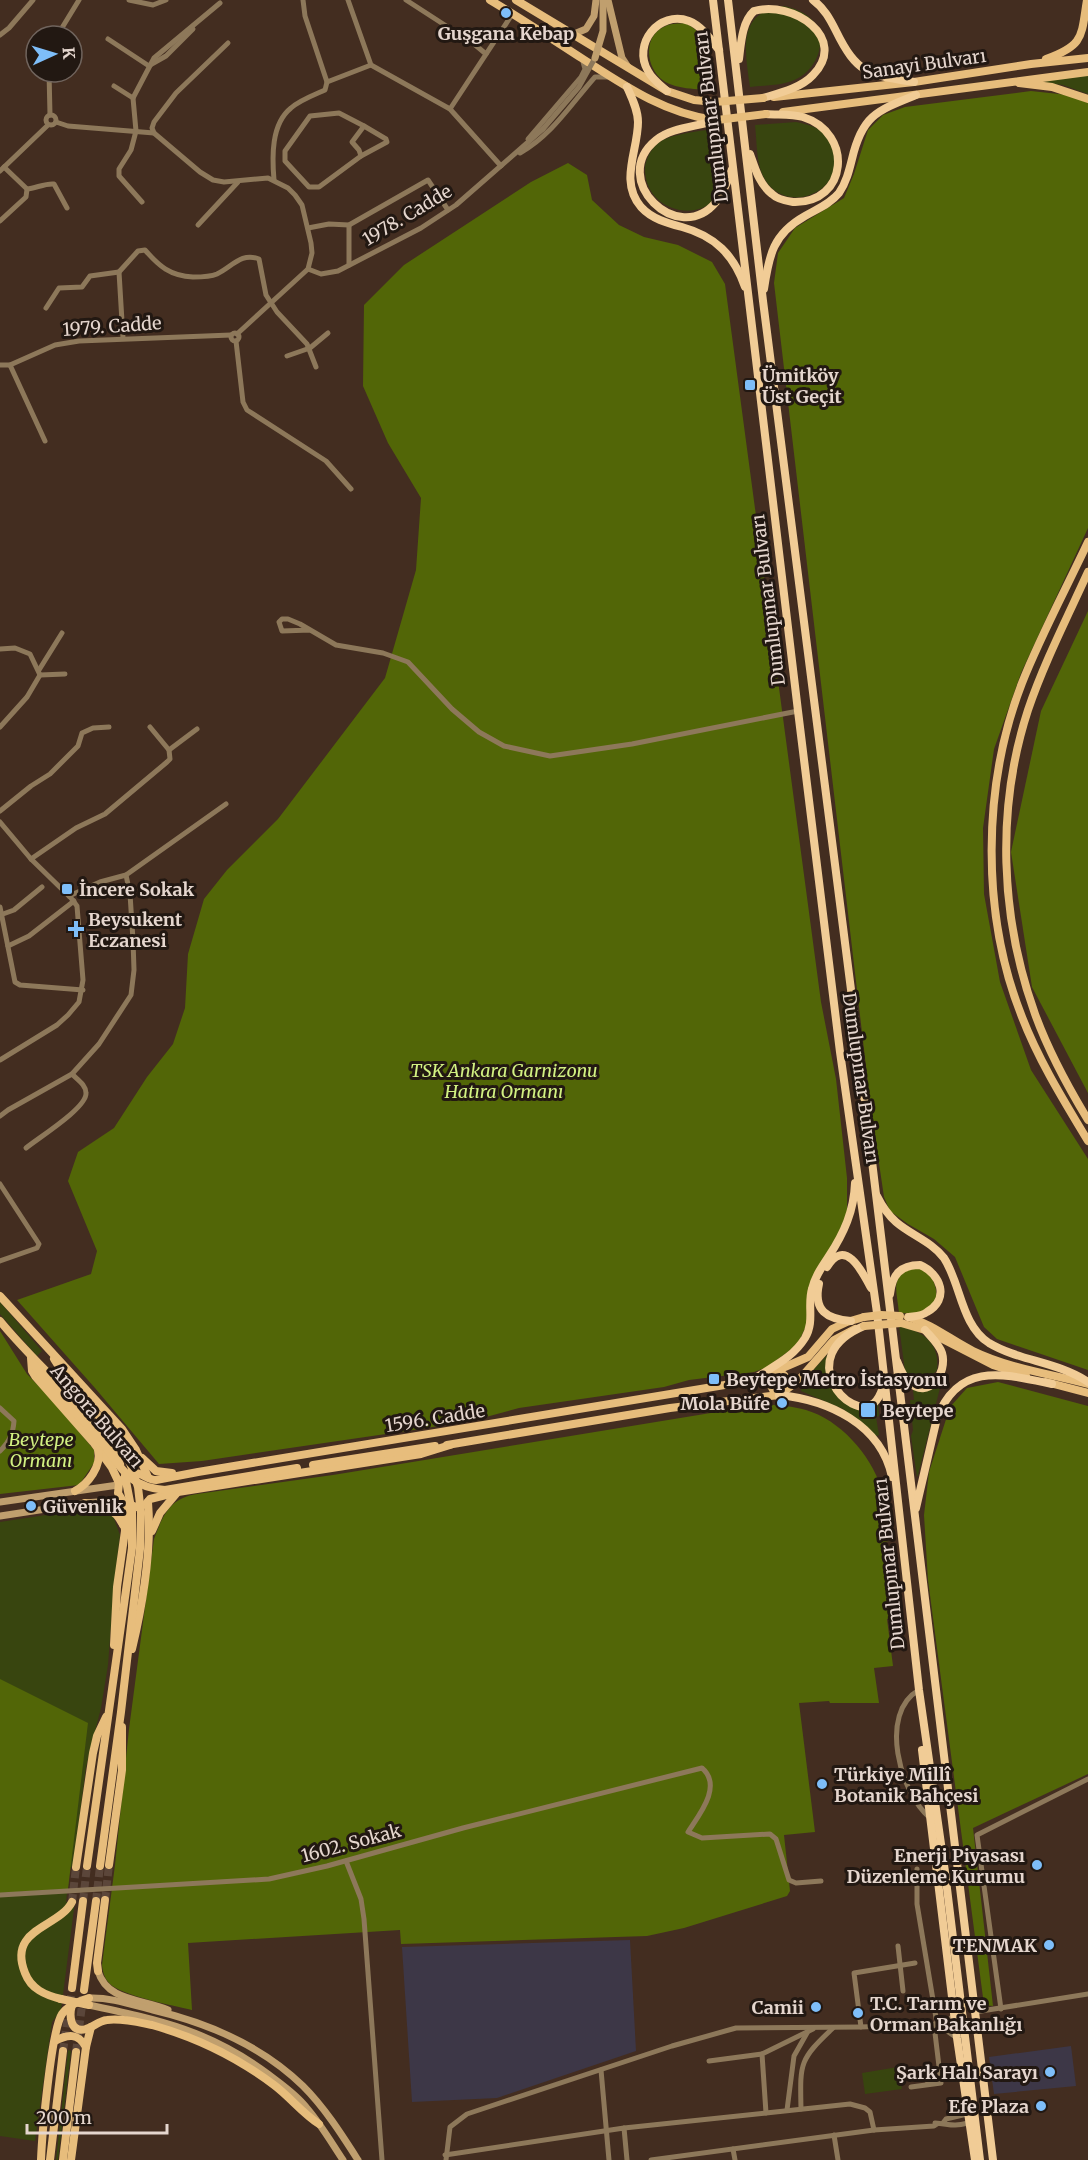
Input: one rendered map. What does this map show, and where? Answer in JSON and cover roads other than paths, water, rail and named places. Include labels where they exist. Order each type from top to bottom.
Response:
[{"type":"highway","name":"Dumlupınar Bulvarı","points":[[713,0],[798,711],[899,1497],[919,1690],[945,1872],[980,2160]]},
{"type":"highway","name":"Dumlupınar Bulvarı","points":[[728,0],[763,301],[993,2160]]},
{"type":"highway","points":[[813,0],[826,13],[844,47],[859,66],[880,76],[914,82]]},
{"type":"highway","points":[[737,68],[744,27],[753,12],[762,6],[784,2],[812,14],[818,22],[824,39],[824,57],[819,67],[814,75],[797,86],[763,98]]},
{"type":"highway","points":[[667,91],[648,72],[643,57],[645,40],[656,26],[666,21],[687,20],[701,29],[719,50]]},
{"type":"highway","points":[[627,87],[638,121],[630,178],[636,197],[649,214],[700,232],[720,244],[736,265],[750,304]]},
{"type":"highway","points":[[763,301],[771,252],[783,232],[793,223],[830,202],[840,192],[849,172],[858,138],[870,119],[890,106],[916,95]]},
{"type":"highway","points":[[746,144],[760,179],[778,198],[789,201],[808,201],[826,191],[834,181],[839,163],[838,151],[827,131],[817,123],[803,117],[766,114]]},
{"type":"highway","points":[[717,120],[675,130],[655,141],[643,158],[640,170],[645,192],[659,209],[668,213],[686,217],[698,214],[715,204],[734,166]]},
{"type":"highway","points":[[751,1381],[790,1357],[806,1336],[812,1321],[810,1296],[815,1277],[841,1237],[851,1213],[855,1159]]},
{"type":"highway","points":[[874,1192],[894,1220],[932,1246],[942,1256],[970,1320],[981,1336],[998,1347],[1064,1371],[1088,1383]]},
{"type":"highway","points":[[851,1321],[824,1314],[818,1301],[819,1282],[831,1262],[844,1256],[852,1258],[862,1270],[874,1293]]},
{"type":"highway","points":[[888,1306],[891,1287],[898,1272],[908,1266],[920,1265],[933,1272],[939,1281],[940,1288],[936,1305],[925,1314],[903,1319]]},
{"type":"highway","points":[[864,1321],[835,1346],[830,1359],[833,1385],[848,1400],[863,1407],[870,1406],[877,1401],[884,1384]]},
{"type":"highway","points":[[894,1353],[909,1383],[924,1388],[932,1385],[942,1373],[943,1362],[941,1351],[925,1330]]},
{"type":"highway","points":[[915,1521],[927,1455],[937,1418],[941,1407],[957,1386],[979,1376],[997,1375],[1052,1384]]},
{"type":"highway","points":[[778,1395],[800,1397],[821,1403],[860,1425],[884,1454],[899,1497]]},
{"type":"highway","points":[[919,1690],[918,1713],[930,1818],[957,2038],[975,2160]]},
{"type":"main road","name":"Sanayi Bulvarı","points":[[490,0],[611,78],[655,103],[672,110],[717,120],[1088,72]]},
{"type":"main road","name":"Sanayi Bulvarı","points":[[516,0],[667,91],[694,100],[715,102],[914,82],[1088,58]]},
{"type":"main road","points":[[574,34],[586,29],[594,16],[596,0]]},
{"type":"main road","points":[[595,58],[603,31],[603,0]]},
{"type":"main road","points":[[608,0],[622,58],[635,72]]},
{"type":"main road","points":[[1032,64],[1060,54],[1071,48],[1078,40],[1084,28],[1087,0]]},
{"type":"main road","points":[[1006,82],[1052,87],[1088,99]]},
{"type":"main road","points":[[1088,542],[1029,669],[1012,712],[999,767],[990,847],[998,925],[1006,970],[1017,1004],[1038,1053],[1088,1141]]},
{"type":"main road","points":[[1088,572],[1037,684],[1027,713],[1010,799],[1005,843],[1012,925],[1021,971],[1035,1015],[1088,1120]]},
{"type":"main road","name":"Angora Bulvarı","points":[[0,1296],[123,1429],[137,1453],[148,1482],[135,1482],[124,1474],[104,1445],[38,1371],[31,1358]]},
{"type":"main road","points":[[790,1386],[784,1375],[774,1373],[770,1384],[778,1395],[790,1386],[812,1366],[834,1340],[844,1333],[864,1321],[903,1319],[927,1324],[973,1350],[998,1360],[1088,1383]]},
{"type":"main road","points":[[903,1319],[993,1365],[1088,1393]]},
{"type":"main road","name":"Angora Bulvarı","points":[[0,1321],[31,1358],[52,1376],[95,1424],[126,1465]]},
{"type":"main road","name":"1596. Cadde","points":[[148,1482],[751,1381],[808,1357],[828,1332],[851,1321],[864,1321]]},
{"type":"main road","name":"Angora Bulvarı","points":[[51,1353],[71,1383],[120,1443],[126,1465]]},
{"type":"main road","name":"Angora Bulvarı","points":[[31,1358],[32,1371],[35,1376],[97,1448],[112,1468],[119,1484],[118,1493],[122,1501],[125,1531],[116,1606],[114,1676]]},
{"type":"main road","name":"1596. Cadde","points":[[0,1502],[119,1484],[130,1473],[140,1473],[148,1482],[165,1490],[371,1455],[675,1408],[778,1395]]},
{"type":"main road","name":"1596. Cadde","points":[[0,1516],[85,1503],[122,1501],[137,1507],[149,1500],[178,1492],[421,1454],[450,1444]]},
{"type":"main road","points":[[75,1491],[87,1483],[95,1470],[99,1459],[97,1448]]},
{"type":"main road","points":[[112,1468],[119,1471],[129,1469],[134,1466],[137,1453]]},
{"type":"main road","points":[[137,1453],[147,1464],[161,1473],[198,1472]]},
{"type":"main road","points":[[100,1866],[140,1549],[137,1513],[129,1489],[126,1465]]},
{"type":"main road","points":[[215,1469],[205,1478],[207,1482],[218,1486]]},
{"type":"main road","points":[[125,1674],[138,1616],[148,1544],[149,1500],[153,1490],[148,1482]]},
{"type":"main road","points":[[148,1544],[160,1513],[178,1492]]},
{"type":"main road","points":[[25,1513],[20,1505],[27,1498],[37,1500],[39,1507],[35,1512]]},
{"type":"main road","points":[[85,1503],[102,1505],[110,1509],[117,1515],[125,1531]]},
{"type":"main road","points":[[87,1866],[137,1513]]},
{"type":"main road","points":[[76,1867],[93,1753],[97,1736],[109,1711]]},
{"type":"main road","points":[[109,1865],[122,1770],[121,1712]]},
{"type":"main road","points":[[84,1990],[96,1900]]},
{"type":"main road","points":[[105,1900],[98,1971],[102,1982],[114,1993],[162,2008],[226,2034],[261,2055],[291,2076],[319,2104],[358,2160]]},
{"type":"main road","points":[[72,1988],[83,1901]]},
{"type":"main road","points":[[72,1902],[64,1913],[37,1928],[24,1946],[22,1957],[25,1973],[33,1987],[61,1999],[89,2002],[169,2023],[223,2044],[242,2055],[306,2107],[344,2160]]},
{"type":"main road","points":[[41,2160],[55,2041],[60,2017],[72,2005],[102,1999],[184,2018]]},
{"type":"main road","points":[[72,2005],[70,2017],[74,2026],[82,2030],[101,2021],[125,2020],[164,2029],[241,2062],[275,2086],[319,2124]]},
{"type":"main road","points":[[71,2160],[86,2047],[91,2027]]},
{"type":"main road","points":[[55,2041],[63,2036],[72,2035],[79,2038],[86,2047]]},
{"type":"main road","points":[[50,2160],[63,2051]]},
{"type":"main road","points":[[63,2160],[76,2052]]},
{"type":"street","points":[[0,35],[33,0]]},
{"type":"street","points":[[64,24],[79,0]]},
{"type":"street","points":[[129,0],[153,5],[166,0]]},
{"type":"street","points":[[274,180],[275,138],[279,123],[292,106],[325,90],[327,82],[303,0]]},
{"type":"street","points":[[348,0],[371,65],[450,109],[501,166]]},
{"type":"street","points":[[406,0],[486,54]]},
{"type":"street","points":[[142,202],[119,176],[119,169],[131,150],[136,131],[133,98],[149,66],[166,56],[193,30],[193,25],[220,3]]},
{"type":"street","points":[[450,109],[513,14]]},
{"type":"street","points":[[108,39],[149,66]]},
{"type":"street","points":[[228,43],[176,93],[152,128],[154,133],[200,172],[213,180],[224,182],[258,178],[274,180],[288,188],[302,205],[312,253],[308,269],[234,335],[232,340],[236,341],[243,402],[248,410],[326,461],[351,489]]},
{"type":"street","name":"1978. Cadde","points":[[510,158],[581,77],[585,69],[582,58]]},
{"type":"street","name":"1978. Cadde","points":[[308,269],[321,274],[338,271],[421,228],[448,210],[543,129],[579,87],[595,58]]},
{"type":"street","points":[[327,82],[371,65]]},
{"type":"street","name":"1978. Cadde","points":[[510,158],[526,149],[550,130],[595,77],[611,78]]},
{"type":"street","points":[[49,84],[50,115]]},
{"type":"street","points":[[114,86],[133,98]]},
{"type":"street","points":[[339,113],[364,126],[386,139],[387,142],[361,156],[319,187],[309,187],[285,161],[285,151],[310,116],[339,113]]},
{"type":"street","points":[[50,115],[55,117],[56,122]]},
{"type":"street","points":[[48,125],[45,119],[50,115]]},
{"type":"street","points":[[56,122],[68,126],[154,133]]},
{"type":"street","points":[[56,122],[52,126],[48,125],[2,169],[27,189],[38,188],[49,183],[54,184],[67,208]]},
{"type":"street","points":[[361,156],[352,142],[364,126]]},
{"type":"street","points":[[288,188],[299,176]]},
{"type":"street","points":[[308,228],[329,224],[349,225],[428,180],[448,210]]},
{"type":"street","points":[[198,225],[238,182]]},
{"type":"street","points":[[0,221],[26,197],[27,189]]},
{"type":"street","points":[[349,225],[349,265]]},
{"type":"street","points":[[46,308],[59,288],[82,287],[90,276],[119,272],[132,257],[142,250],[145,250],[159,266],[170,273],[183,276],[210,276],[240,259],[247,257],[260,259],[266,295],[277,312],[310,348],[316,367]]},
{"type":"street","points":[[119,272],[123,338]]},
{"type":"street","points":[[287,356],[310,348],[328,333]]},
{"type":"street","name":"1979. Cadde","points":[[0,365],[10,365],[55,345],[123,338],[234,335]]},
{"type":"street","points":[[10,365],[45,441]]},
{"type":"street","points":[[310,630],[282,631],[279,622],[282,619],[288,619],[310,630],[336,645],[383,653],[408,662],[452,709],[479,732],[504,746],[550,756],[632,744],[798,711]]},
{"type":"street","points":[[0,727],[27,697],[62,633]]},
{"type":"street","points":[[0,649],[22,650],[30,654],[39,672]]},
{"type":"street","points":[[39,672],[65,674]]},
{"type":"street","points":[[0,811],[50,774],[78,746],[82,733],[93,728],[109,727]]},
{"type":"street","points":[[32,859],[76,828],[105,814],[170,759],[169,750],[150,727]]},
{"type":"street","points":[[169,750],[196,729]]},
{"type":"street","points":[[8,946],[29,936],[73,901],[82,890],[126,875],[226,804]]},
{"type":"street","points":[[0,822],[73,901],[81,938],[83,990],[76,1006],[63,1020],[0,1060]]},
{"type":"street","points":[[0,1116],[72,1074],[99,1044],[131,996],[134,940],[126,875]]},
{"type":"street","points":[[3,914],[14,910],[42,887]]},
{"type":"street","points":[[73,901],[82,890]]},
{"type":"street","points":[[0,907],[15,982],[20,985],[83,990]]},
{"type":"street","points":[[26,1148],[85,1101],[86,1089],[72,1074]]},
{"type":"street","points":[[0,1184],[39,1244],[38,1248],[0,1261]]},
{"type":"street","points":[[0,1408],[14,1422],[13,1433],[0,1451]]},
{"type":"street","points":[[919,1690],[910,1695],[904,1704],[898,1731],[898,1746],[900,1762],[910,1793],[930,1818]]},
{"type":"street","name":"1602. Sokak","points":[[0,1895],[269,1879],[702,1768],[709,1778],[710,1793],[688,1832],[702,1838],[773,1835],[789,1880],[796,1883],[820,1881]]},
{"type":"street","points":[[1001,2009],[977,1835],[1088,1779]]},
{"type":"street","points":[[346,1861],[361,1899],[364,1919],[382,2160]]},
{"type":"street","points":[[911,2087],[941,2083],[935,2033],[937,2024],[917,1904],[917,1869]]},
{"type":"street","points":[[898,1946],[903,1991]]},
{"type":"street","points":[[861,2027],[854,1973],[915,1963]]},
{"type":"street","points":[[975,2012],[1088,1994]]},
{"type":"street","points":[[874,2130],[870,2112],[856,2104],[624,2128],[446,2157],[450,2127],[467,2114],[672,2046],[736,2028],[784,2029],[937,2024],[949,2020],[954,2015]]},
{"type":"street","points":[[937,2024],[957,2038]]},
{"type":"street","points":[[709,2061],[762,2054],[815,2028]]},
{"type":"street","points":[[801,2109],[801,2074],[804,2061],[815,2045],[833,2028]]},
{"type":"street","points":[[784,2029],[789,2032],[788,2042]]},
{"type":"street","points":[[787,2110],[794,2055],[808,2031]]},
{"type":"street","points":[[762,2054],[766,2113]]},
{"type":"street","points":[[601,2070],[609,2160]]},
{"type":"street","points":[[927,2075],[928,2084]]},
{"type":"street","points":[[651,2160],[874,2130],[934,2126],[950,2117],[968,2119]]},
{"type":"street","points":[[624,2128],[627,2160]]},
{"type":"street","points":[[834,2135],[837,2160]]},
{"type":"street","points":[[733,2149],[735,2160]]},
{"type":"tunnel","points":[[105,1900],[109,1865]]},
{"type":"tunnel","points":[[83,1901],[87,1866]]},
{"type":"tunnel","points":[[96,1901],[100,1866]]},
{"type":"tunnel","points":[[72,1902],[76,1867]]},
{"type":"tunnel","points":[[63,2051],[72,1988]]},
{"type":"tunnel","points":[[76,2052],[84,1990]]},
{"type":"place","name":"Guşgana Kebap","points":[[506,13]]},
{"type":"place","name":"Ümitköy Üst Geçit","points":[[750,385]]},
{"type":"place","name":"İncere Sokak","points":[[67,889]]},
{"type":"place","name":"Beysukent Eczanesi","points":[[76,929]]},
{"type":"place","name":"Beytepe Metro İstasyonu","points":[[714,1379]]},
{"type":"place","name":"Mola Büfe","points":[[782,1403]]},
{"type":"place","name":"Beytepe","points":[[868,1410]]},
{"type":"place","name":"Güvenlik","points":[[31,1506]]},
{"type":"place","name":"Türkiye Millî Botanik Bahçesi","points":[[822,1784]]},
{"type":"place","name":"Enerji Piyasası Düzenleme Kurumu","points":[[1037,1865]]},
{"type":"place","name":"TENMAK","points":[[1049,1945]]},
{"type":"place","name":"Camii","points":[[816,2007]]},
{"type":"place","name":"T.C. Tarım ve Orman Bakanlığı","points":[[858,2013]]},
{"type":"place","name":"Şark Halı Sarayı","points":[[1050,2072]]},
{"type":"place","name":"Efe Plaza","points":[[1041,2106]]},
{"type":"park label","name":"TSK Ankara Garnizonu Hatıra Ormanı","points":[[504,1080]]},
{"type":"park label","name":"Beytepe Ormanı","points":[[41,1449]]}]
